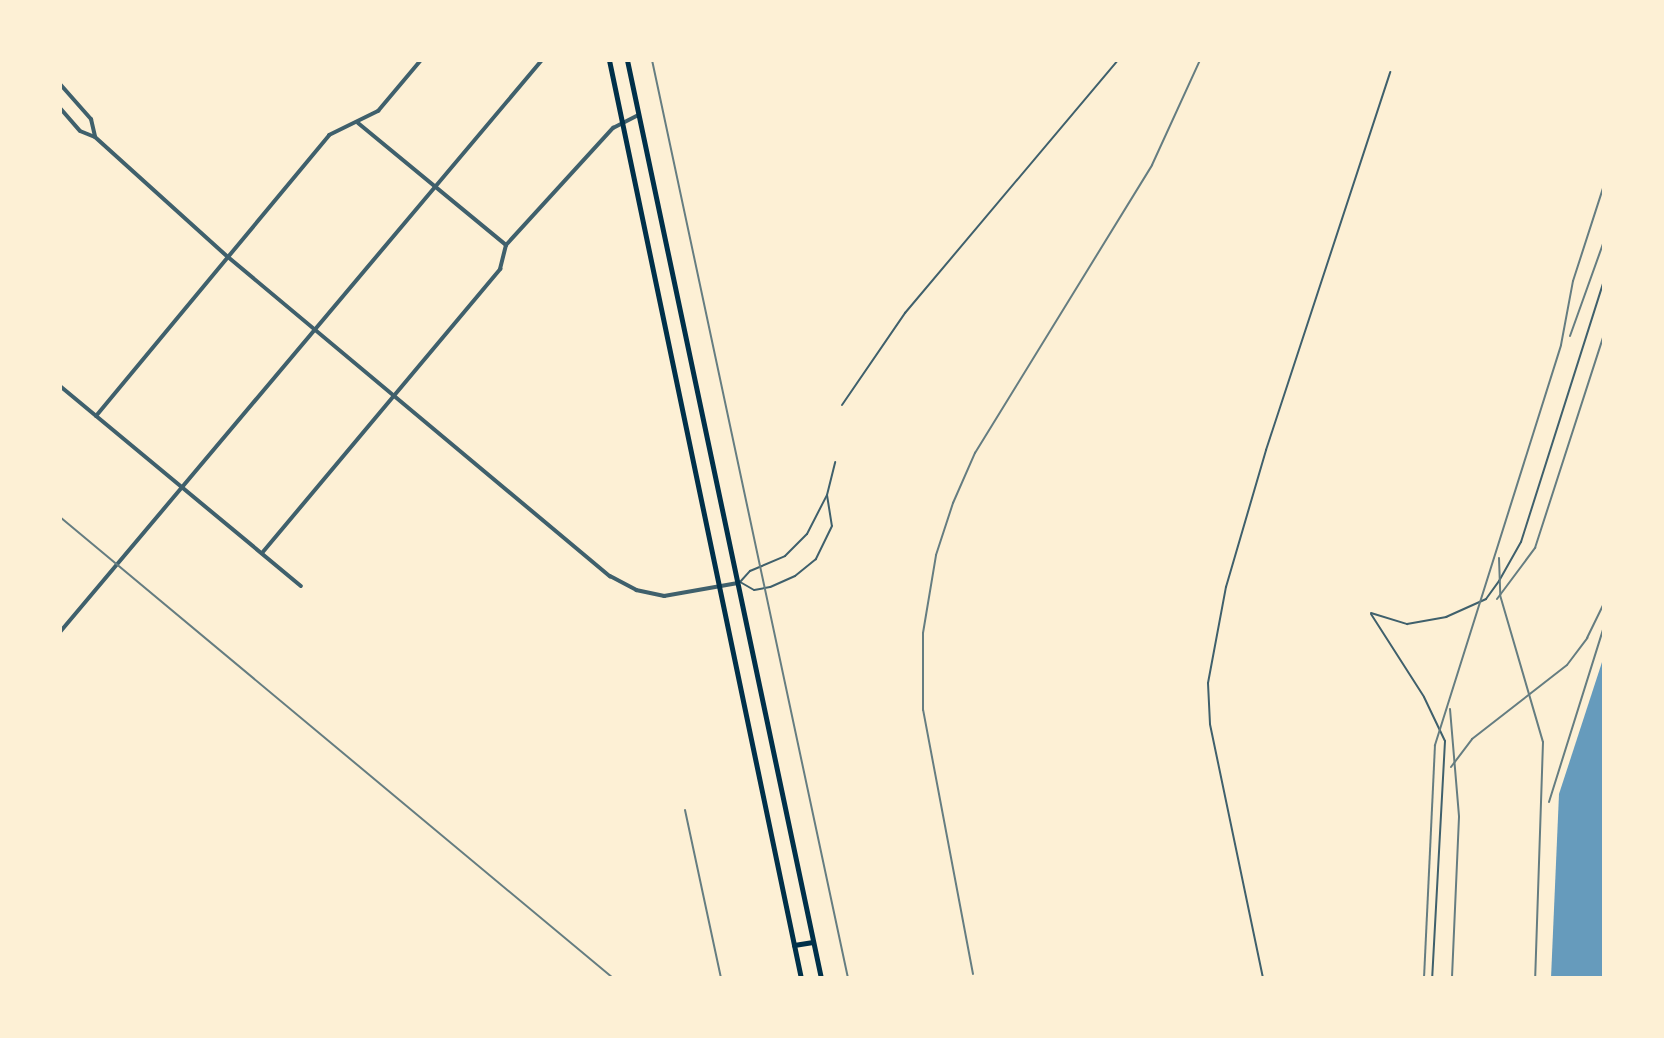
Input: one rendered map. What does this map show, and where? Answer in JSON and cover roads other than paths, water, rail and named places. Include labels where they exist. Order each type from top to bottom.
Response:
[{"type":"main road","points":[[609,60],[801,978]]},
{"type":"main road","points":[[627,60],[740,582],[748,639],[821,978]]},
{"type":"main road","points":[[794,945],[813,942]]},
{"type":"street","points":[[96,416],[329,135],[378,111],[421,60]]},
{"type":"street","points":[[60,632],[542,60]]},
{"type":"street","points":[[60,84],[91,119],[95,137]]},
{"type":"street","points":[[60,108],[80,131],[95,137],[228,257],[555,532],[619,582],[646,593],[664,596],[740,582]]},
{"type":"street","points":[[262,553],[500,269],[506,245],[577,165],[622,123],[639,115]]},
{"type":"street","points":[[358,123],[506,245]]},
{"type":"street","points":[[60,386],[301,586]]},
{"type":"lane","points":[[842,405],[905,313],[1118,60]]},
{"type":"lane","points":[[1263,978],[1210,724],[1208,683],[1226,587],[1266,450],[1390,72]]},
{"type":"lane","points":[[1432,978],[1445,741],[1424,697],[1371,613],[1407,624],[1446,617],[1486,599],[1499,581],[1521,542],[1604,281]]},
{"type":"lane","points":[[827,495],[832,526],[816,559],[795,576],[770,587],[754,590],[740,582],[750,571],[775,562],[794,548],[813,524],[827,495],[835,462]]},
{"type":"water","points":[[1604,656],[1604,978],[1551,978],[1559,794]]},
{"type":"railway","points":[[652,60],[848,978]]},
{"type":"railway","points":[[973,974],[923,710],[923,633],[936,555],[953,503],[975,453],[1152,165],[1200,60]]},
{"type":"railway","points":[[1424,978],[1435,745],[1561,345],[1573,281],[1604,185]]},
{"type":"railway","points":[[1570,336],[1604,241]]},
{"type":"railway","points":[[1497,599],[1535,548],[1604,335]]},
{"type":"railway","points":[[60,517],[613,978]]},
{"type":"railway","points":[[1499,558],[1500,595],[1543,742],[1535,978]]},
{"type":"railway","points":[[1451,767],[1472,739],[1567,665],[1587,638],[1604,603]]},
{"type":"railway","points":[[1549,802],[1604,626]]},
{"type":"railway","points":[[1450,709],[1459,817],[1452,978]]},
{"type":"railway","points":[[685,810],[721,978]]}]
